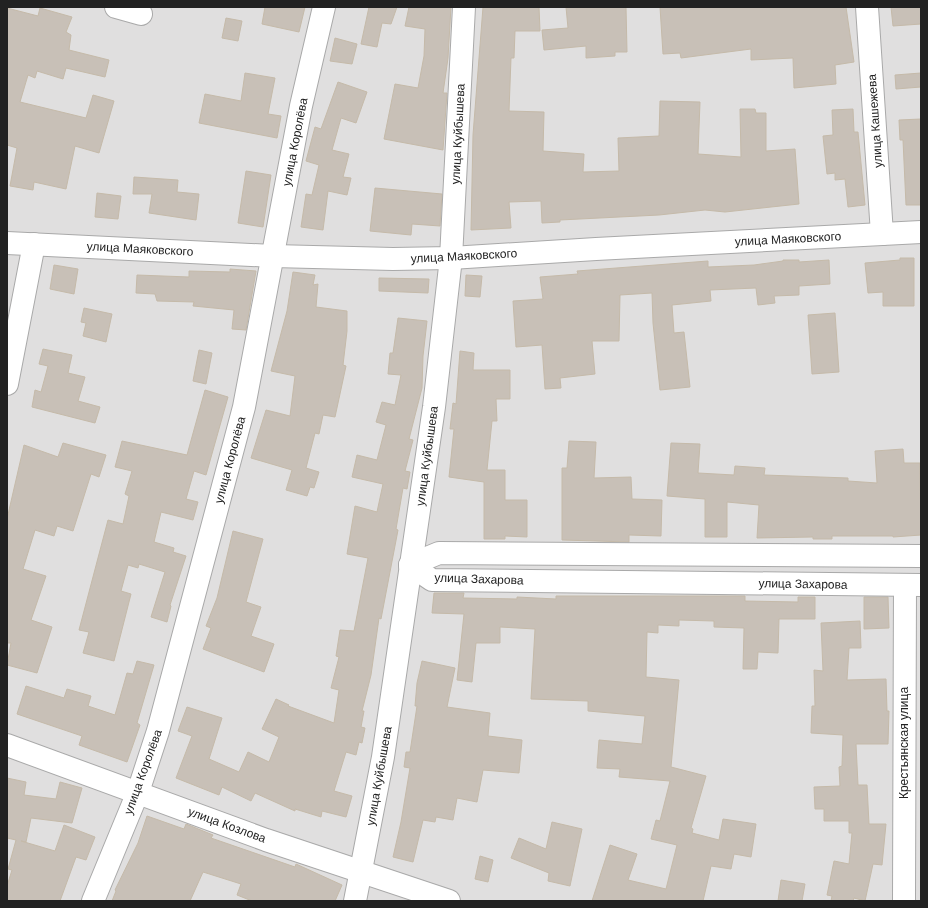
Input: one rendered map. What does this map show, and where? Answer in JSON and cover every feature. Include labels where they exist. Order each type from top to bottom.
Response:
[{"type":"street","points":[[116,7],[141,14]]},
{"type":"street","name":"улица Королёва","points":[[93,901],[138,792],[158,731],[244,407],[301,106],[324,7]]},
{"type":"street","name":"улица Куйбышева","points":[[355,901],[383,757],[434,407],[451,258],[464,7]]},
{"type":"street","name":"улица Кашежева","points":[[867,7],[882,234]]},
{"type":"street","name":"улица Маяковского","points":[[7,243],[273,256],[363,259],[451,258],[921,232]]},
{"type":"street","points":[[7,384],[34,244]]},
{"type":"street","name":"улица Захарова","points":[[410,565],[439,553],[921,556]]},
{"type":"street","name":"улица Захарова","points":[[410,565],[432,580],[913,585]]},
{"type":"street","name":"Крестьянская улица","points":[[904,901],[913,585]]},
{"type":"street","name":"улица Козлова","points":[[7,745],[266,840],[449,901]]},
{"type":"shaded area","points":[[7,7],[921,7],[921,901],[7,901]]},
{"type":"building","points":[[265,7],[305,7],[299,32],[262,24]]},
{"type":"building","points":[[369,7],[397,7],[391,24],[382,23],[377,47],[361,44]]},
{"type":"building","points":[[409,7],[451,7],[448,58],[443,93],[447,93],[443,150],[384,139],[395,84],[418,88],[424,56],[425,29],[405,26]]},
{"type":"building","points":[[483,7],[539,7],[540,31],[515,31],[514,58],[511,58],[509,111],[544,112],[543,151],[584,154],[583,172],[619,171],[618,138],[659,136],[660,101],[700,102],[698,154],[741,157],[740,109],[755,109],[756,113],[766,113],[766,151],[795,149],[799,204],[725,212],[705,210],[659,215],[560,220],[560,222],[542,223],[541,201],[509,202],[511,228],[471,230],[473,135]]},
{"type":"building","points":[[566,7],[626,7],[627,52],[615,52],[615,56],[586,58],[586,46],[544,50],[542,30],[568,28]]},
{"type":"building","points":[[660,7],[846,7],[854,62],[835,65],[836,84],[794,88],[793,58],[751,60],[751,49],[681,58],[680,53],[663,54]]},
{"type":"building","points":[[891,7],[921,7],[921,24],[893,26]]},
{"type":"building","points":[[7,8],[38,16],[40,8],[72,17],[66,32],[71,35],[69,50],[109,60],[105,77],[66,68],[63,79],[37,71],[35,78],[28,75],[20,102],[86,118],[93,95],[114,101],[99,153],[75,146],[66,189],[34,182],[33,190],[10,186],[17,148],[7,145]]},
{"type":"building","points":[[226,18],[242,21],[238,41],[222,38]]},
{"type":"building","points":[[335,38],[357,44],[352,64],[330,61]]},
{"type":"building","points":[[245,73],[275,78],[268,114],[281,116],[277,138],[199,123],[205,94],[241,101]]},
{"type":"building","points":[[921,73],[921,87],[896,89],[895,75]]},
{"type":"building","points":[[338,82],[367,92],[356,123],[341,118],[332,150],[349,154],[343,177],[351,178],[347,195],[328,191],[323,230],[301,227],[306,194],[312,195],[319,165],[306,161],[315,127],[321,129]]},
{"type":"building","points":[[853,109],[854,132],[858,132],[865,205],[848,207],[845,179],[835,180],[835,173],[827,174],[823,136],[833,135],[832,110]]},
{"type":"building","points":[[921,119],[921,205],[906,205],[903,140],[900,140],[899,120]]},
{"type":"building","points":[[246,171],[271,175],[263,227],[238,223]]},
{"type":"building","points":[[134,177],[178,180],[177,192],[199,194],[196,220],[149,213],[152,194],[133,194]]},
{"type":"building","points":[[375,188],[442,194],[440,226],[412,224],[411,235],[370,231]]},
{"type":"building","points":[[97,193],[121,196],[118,219],[95,217]]},
{"type":"building","points":[[900,258],[914,258],[914,306],[883,306],[883,292],[868,293],[865,263],[900,260]]},
{"type":"building","points":[[783,260],[799,260],[799,262],[829,260],[830,284],[799,286],[799,295],[774,296],[775,303],[758,305],[756,288],[710,290],[711,301],[672,305],[674,333],[684,332],[690,387],[660,390],[653,323],[652,293],[620,295],[619,341],[592,341],[595,374],[560,378],[561,388],[545,389],[542,345],[516,347],[513,301],[543,299],[540,277],[578,274],[577,271],[708,261],[708,267],[754,265]]},
{"type":"building","points":[[54,265],[78,269],[74,294],[50,289]]},
{"type":"building","points":[[230,269],[256,271],[246,330],[232,329],[234,310],[193,306],[194,302],[157,301],[155,294],[136,293],[137,275],[189,277],[189,271],[230,272]]},
{"type":"building","points":[[293,272],[315,275],[313,285],[318,284],[316,307],[347,311],[347,331],[343,365],[346,366],[335,417],[323,415],[319,434],[315,433],[306,468],[319,472],[314,488],[310,487],[307,496],[286,490],[292,470],[251,458],[266,410],[290,416],[295,376],[271,371],[287,311]]},
{"type":"building","points":[[466,275],[482,276],[480,297],[465,296]]},
{"type":"building","points":[[379,278],[429,279],[428,293],[379,291]]},
{"type":"building","points":[[84,308],[112,314],[106,342],[83,336],[86,323],[81,322]]},
{"type":"building","points":[[835,313],[839,372],[812,374],[808,315]]},
{"type":"building","points":[[398,318],[427,321],[423,356],[422,388],[409,439],[413,440],[405,471],[410,472],[407,489],[403,488],[396,529],[398,530],[381,619],[379,618],[371,675],[362,711],[364,711],[361,727],[365,728],[362,743],[359,742],[356,755],[346,752],[334,791],[352,796],[346,817],[322,811],[321,817],[295,809],[295,811],[255,793],[251,801],[222,787],[219,795],[176,778],[192,736],[178,731],[187,707],[222,718],[209,759],[239,772],[248,752],[269,762],[279,737],[262,729],[276,699],[289,705],[288,706],[334,723],[339,690],[331,688],[339,657],[336,656],[340,630],[354,631],[368,558],[347,554],[355,506],[377,512],[383,484],[352,477],[357,455],[377,460],[386,425],[376,422],[382,402],[395,405],[401,375],[388,374],[390,353],[393,353]]},
{"type":"building","points":[[43,349],[72,355],[68,373],[85,377],[78,401],[100,407],[95,423],[32,407],[35,390],[41,392],[48,366],[39,364]]},
{"type":"building","points":[[199,350],[212,353],[206,384],[193,381]]},
{"type":"building","points":[[460,351],[474,353],[473,370],[510,370],[510,399],[496,399],[497,421],[492,421],[487,470],[505,470],[505,500],[527,500],[527,537],[505,536],[505,539],[484,539],[484,482],[449,477],[454,429],[450,429],[453,403],[456,404]]},
{"type":"building","points":[[205,390],[228,397],[206,475],[194,471],[186,499],[198,502],[193,520],[161,512],[154,542],[174,548],[173,552],[186,556],[170,605],[167,622],[151,617],[165,572],[139,564],[138,568],[128,565],[121,591],[131,594],[114,661],[83,653],[89,632],[79,630],[108,520],[123,524],[129,496],[125,494],[132,471],[115,467],[122,441],[187,455]]},
{"type":"building","points":[[569,441],[596,442],[594,478],[631,477],[632,499],[662,500],[661,536],[629,535],[629,542],[562,540],[562,468],[567,468]]},
{"type":"building","points":[[63,443],[106,455],[99,477],[91,474],[73,531],[57,526],[54,536],[35,530],[23,569],[46,576],[31,620],[52,627],[37,673],[7,665],[11,643],[7,643],[7,519],[24,445],[58,457]]},
{"type":"building","points":[[671,443],[700,444],[698,473],[734,475],[735,466],[765,468],[764,475],[848,478],[848,481],[877,483],[875,451],[903,449],[904,463],[920,463],[921,535],[893,537],[832,536],[832,539],[813,539],[813,537],[757,538],[759,505],[727,502],[727,537],[705,537],[705,499],[667,496]]},
{"type":"building","points":[[233,531],[263,539],[246,602],[261,607],[251,636],[274,644],[264,672],[203,649],[211,628],[206,626],[217,598]]},
{"type":"building","points":[[434,593],[464,593],[463,598],[517,599],[517,597],[556,599],[556,596],[745,596],[745,601],[798,602],[798,597],[815,597],[815,619],[779,619],[778,653],[758,652],[757,669],[743,669],[744,628],[714,627],[714,621],[679,620],[679,626],[658,625],[658,633],[647,632],[646,677],[679,680],[671,767],[706,776],[691,828],[693,829],[692,833],[719,840],[723,819],[756,824],[751,857],[734,854],[731,869],[711,866],[703,901],[592,901],[610,845],[637,854],[628,880],[666,889],[677,845],[651,839],[656,820],[660,821],[670,781],[619,777],[620,769],[597,768],[599,740],[642,744],[645,716],[588,711],[588,701],[531,699],[535,629],[500,627],[500,643],[476,643],[472,682],[457,680],[464,614],[432,613]]},
{"type":"building","points":[[864,597],[888,597],[889,628],[864,629]]},
{"type":"building","points":[[860,621],[861,648],[849,648],[847,680],[886,679],[887,711],[889,711],[888,744],[856,744],[858,785],[867,785],[869,824],[886,824],[882,865],[873,864],[865,901],[854,898],[853,901],[831,901],[832,896],[827,895],[834,861],[849,864],[852,833],[849,833],[849,821],[824,821],[824,809],[815,809],[814,787],[840,786],[839,767],[842,766],[843,735],[811,733],[812,706],[815,706],[814,670],[823,671],[821,623]]},
{"type":"building","points":[[137,661],[154,665],[137,723],[140,725],[127,762],[79,745],[82,736],[17,714],[26,686],[64,698],[67,689],[91,696],[88,706],[115,715],[127,673],[133,674]]},
{"type":"building","points":[[422,661],[455,668],[447,707],[490,713],[488,736],[522,740],[519,773],[483,770],[477,802],[457,798],[453,820],[436,817],[435,822],[423,820],[413,862],[393,857],[401,822],[410,768],[404,767],[406,752],[410,752],[417,706],[415,706],[417,683]]},
{"type":"building","points":[[7,778],[26,782],[24,795],[56,799],[60,782],[82,788],[72,823],[31,818],[26,842],[21,841],[55,851],[64,825],[95,837],[86,860],[76,857],[60,901],[7,901],[7,886],[12,870],[8,869],[16,840],[7,838]]},
{"type":"building","points":[[147,816],[184,829],[186,824],[213,835],[211,838],[295,867],[296,864],[342,885],[335,901],[252,901],[237,895],[241,884],[203,872],[190,901],[112,901],[116,891],[115,890],[138,843]]},
{"type":"building","points":[[552,822],[582,829],[570,886],[548,881],[549,873],[511,858],[519,838],[546,849]]},
{"type":"building","points":[[480,856],[493,860],[488,882],[475,879]]},
{"type":"building","points":[[781,880],[805,884],[802,901],[778,901]]}]
